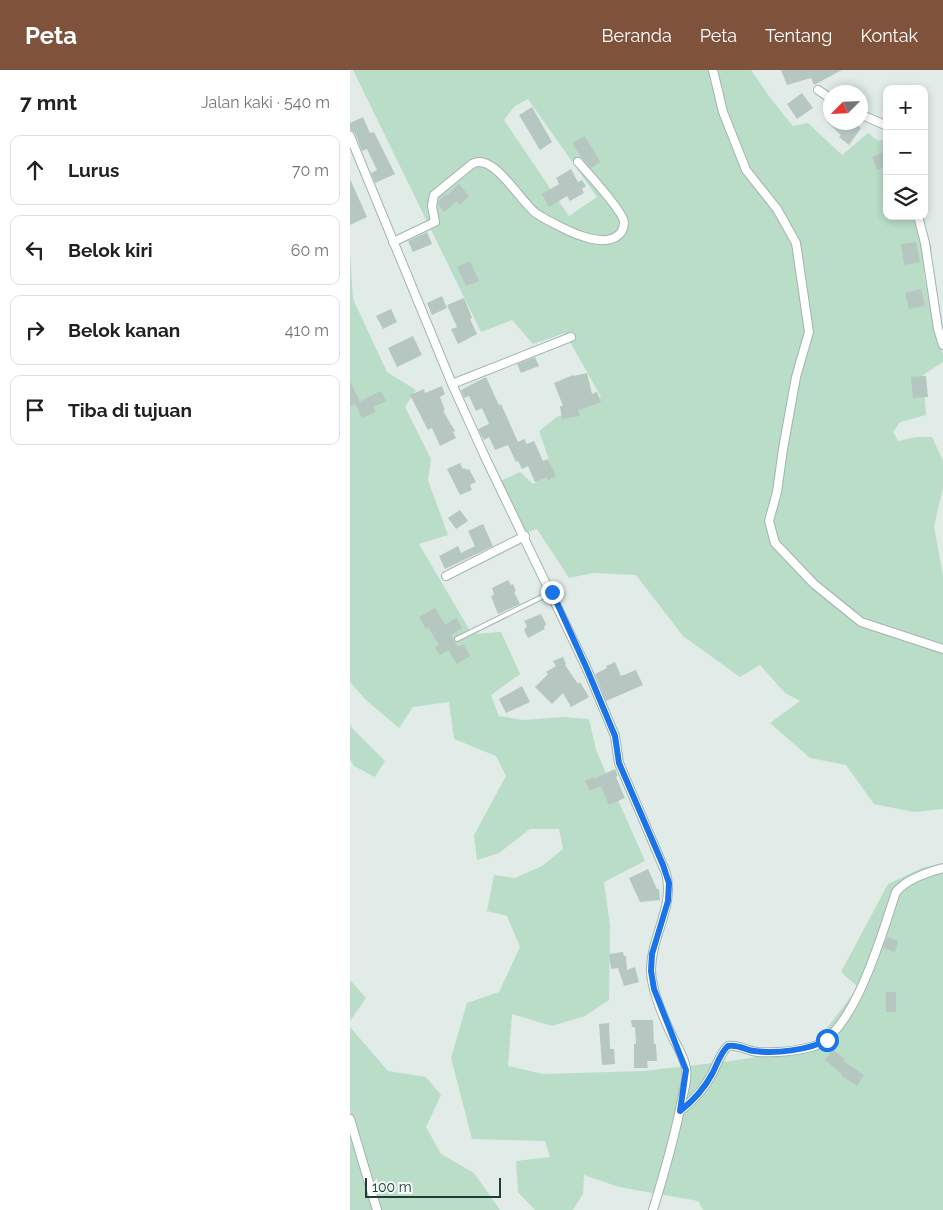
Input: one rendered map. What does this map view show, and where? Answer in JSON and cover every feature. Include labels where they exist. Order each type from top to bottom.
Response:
[{"type":"street","points":[[713,70],[723,112],[746,170],[777,209],[796,243],[810,332],[796,377],[777,492],[769,522],[775,542],[814,584],[861,622],[943,649]]},
{"type":"street","points":[[818,90],[823,93]]},
{"type":"street","points":[[868,118],[883,124]]},
{"type":"street","points":[[350,136],[452,384],[587,669],[615,736],[619,763],[669,883],[668,901],[652,954],[651,971],[654,989],[686,1070],[680,1111],[653,1210]]},
{"type":"street","points":[[393,242],[435,222],[432,206],[434,195],[472,164],[479,161],[486,162],[496,168],[536,214],[581,235],[604,240],[618,236],[624,221],[578,162]]},
{"type":"street","points":[[919,220],[925,243],[938,329],[943,345]]},
{"type":"street","points":[[452,384],[571,337]]},
{"type":"street","points":[[446,576],[525,536]]},
{"type":"street","points":[[680,1111],[698,1095],[728,1046],[737,1046],[757,1052],[800,1049],[818,1045],[833,1034],[862,988],[896,892],[900,886],[908,881],[943,868]]},
{"type":"street","points":[[350,1120],[378,1210]]},
{"type":"lane","points":[[457,639],[552,592]]},
{"type":"green space","points":[[353,70],[751,70],[793,126],[808,123],[842,155],[868,133],[878,141],[883,139],[883,220],[916,220],[932,247],[924,274],[943,356],[943,362],[923,375],[926,415],[900,422],[893,432],[898,441],[916,437],[932,437],[943,461],[943,488],[934,526],[943,576],[943,809],[914,812],[874,804],[846,765],[810,758],[770,723],[800,701],[785,693],[760,665],[740,677],[683,636],[636,575],[593,573],[569,578],[537,529],[523,534],[498,482],[520,472],[533,484],[553,471],[539,431],[557,417],[601,397],[565,333],[533,344],[512,320],[481,332]],"holes":[[[528,99],[597,197],[569,216],[504,120],[515,106]]]},
{"type":"green space","points":[[350,252],[353,299],[387,372],[416,390],[405,407],[431,459],[428,480],[448,535],[419,544],[472,634],[501,632],[520,674],[491,695],[499,716],[523,720],[563,717],[589,719],[596,750],[645,861],[604,882],[610,925],[609,1000],[585,1016],[552,1026],[512,1014],[508,1066],[543,1074],[644,1071],[731,1061],[793,1051],[812,1044],[831,1023],[858,987],[841,972],[888,884],[922,868],[943,863],[943,1210],[703,1210],[698,1201],[619,1187],[584,1175],[583,1194],[573,1210],[535,1210],[518,1192],[516,1161],[550,1157],[545,1141],[472,1139],[451,1058],[467,1003],[499,992],[520,947],[507,916],[487,911],[494,875],[515,878],[542,866],[563,849],[559,829],[530,829],[499,853],[477,860],[474,835],[506,776],[496,756],[454,739],[449,702],[413,707],[399,728],[366,700],[350,682]]},
{"type":"green space","points":[[350,723],[352,728],[385,761],[375,777],[354,766],[350,759]]},
{"type":"green space","points":[[350,980],[366,998],[350,1021]]},
{"type":"green space","points":[[350,1027],[388,1071],[426,1077],[441,1095],[426,1127],[441,1154],[474,1173],[500,1210],[350,1210]]},
{"type":"building","points":[[781,70],[842,70],[814,85],[811,78],[787,85]]},
{"type":"building","points":[[802,93],[813,108],[797,119],[787,104]]},
{"type":"building","points":[[532,107],[552,142],[540,150],[519,115]]},
{"type":"building","points":[[363,117],[370,133],[374,132],[395,174],[375,183],[371,173],[377,170],[367,149],[362,151],[355,133],[350,130],[350,123]]},
{"type":"building","points":[[836,130],[860,130],[849,145],[839,137],[841,135]]},
{"type":"building","points":[[585,136],[600,162],[591,168],[572,143]]},
{"type":"building","points":[[883,153],[883,168],[877,170],[872,157]]},
{"type":"building","points":[[571,169],[578,182],[582,180],[586,186],[582,189],[584,193],[570,201],[567,196],[549,207],[542,194],[559,184],[556,178]]},
{"type":"building","points":[[350,179],[367,217],[350,225]]},
{"type":"building","points":[[459,184],[469,196],[460,205],[457,201],[444,212],[438,204],[439,200]]},
{"type":"building","points":[[427,232],[432,244],[413,252],[408,241]]},
{"type":"building","points":[[916,242],[920,262],[904,265],[901,244]]},
{"type":"building","points":[[470,261],[479,281],[466,286],[457,267]]},
{"type":"building","points":[[921,289],[925,306],[909,309],[905,293]]},
{"type":"building","points":[[442,296],[447,308],[432,315],[427,303]]},
{"type":"building","points":[[464,298],[477,334],[458,344],[451,329],[457,327],[447,305]]},
{"type":"building","points":[[391,309],[397,322],[383,329],[376,316]]},
{"type":"building","points":[[413,336],[422,355],[397,367],[388,348]]},
{"type":"building","points":[[535,357],[539,366],[521,373],[517,364]]},
{"type":"building","points":[[587,373],[592,394],[597,392],[601,402],[578,410],[580,416],[562,419],[560,406],[563,406],[554,383],[573,375]]},
{"type":"building","points":[[926,376],[928,397],[913,398],[911,377]]},
{"type":"building","points":[[486,377],[499,405],[501,404],[518,442],[524,439],[527,444],[534,441],[543,461],[548,459],[556,476],[548,480],[547,477],[535,482],[528,466],[522,469],[518,461],[516,462],[508,445],[495,450],[489,437],[484,440],[478,429],[489,424],[482,408],[476,411],[469,396],[464,398],[461,390]]},
{"type":"building","points":[[350,381],[360,402],[350,406]]},
{"type":"building","points":[[442,386],[445,394],[440,397],[445,410],[443,411],[455,431],[453,432],[456,438],[440,446],[432,428],[428,430],[410,395],[424,389],[425,393]]},
{"type":"building","points":[[381,391],[386,401],[373,407],[376,412],[362,418],[355,404]]},
{"type":"building","points":[[460,463],[463,469],[469,469],[476,482],[470,485],[472,490],[460,495],[447,469]]},
{"type":"building","points":[[460,510],[468,521],[456,529],[448,518]]},
{"type":"building","points":[[483,524],[493,546],[445,569],[439,556],[458,546],[461,553],[475,546],[468,531]]},
{"type":"building","points":[[508,580],[511,585],[513,584],[516,591],[514,592],[520,604],[498,614],[491,596],[494,595],[492,588]]},
{"type":"building","points":[[435,608],[445,625],[456,618],[462,628],[451,635],[458,647],[463,644],[470,656],[457,664],[448,650],[440,655],[435,647],[439,645],[428,627],[426,629],[419,617]]},
{"type":"building","points":[[541,614],[546,624],[545,629],[528,638],[524,630],[527,626],[524,621]]},
{"type":"building","points":[[563,657],[565,665],[578,684],[580,682],[589,697],[571,707],[563,693],[552,704],[535,687],[548,674],[546,672],[556,666],[553,661]]},
{"type":"building","points":[[615,662],[621,676],[636,670],[643,685],[606,701],[595,674]]},
{"type":"building","points":[[522,686],[530,702],[506,713],[499,699]]},
{"type":"building","points":[[615,769],[618,776],[616,777],[625,798],[609,805],[601,786],[590,791],[585,781]]},
{"type":"building","points":[[648,869],[657,889],[659,889],[660,900],[640,902],[629,878]]},
{"type":"building","points":[[887,937],[898,941],[895,952],[883,948]]},
{"type":"building","points":[[623,952],[624,956],[626,956],[627,970],[635,967],[639,982],[624,986],[618,968],[611,969],[609,954]]},
{"type":"building","points":[[886,992],[896,992],[896,1012],[886,1012]]},
{"type":"building","points":[[631,1020],[653,1020],[657,1061],[647,1061],[648,1068],[634,1068],[635,1027],[632,1027]]},
{"type":"building","points":[[609,1023],[610,1049],[614,1049],[615,1064],[602,1065],[599,1024]]},
{"type":"building","points":[[833,1050],[845,1059],[843,1061],[864,1075],[857,1086],[841,1075],[825,1060]]},
{"type":"route","points":[[552,592],[615,736],[619,763],[669,883],[668,901],[652,954],[651,971],[654,989],[670,1032],[685,1063],[686,1076],[680,1111],[698,1095],[728,1046],[737,1046],[757,1052],[769,1052],[810,1048],[827,1040]]}]
